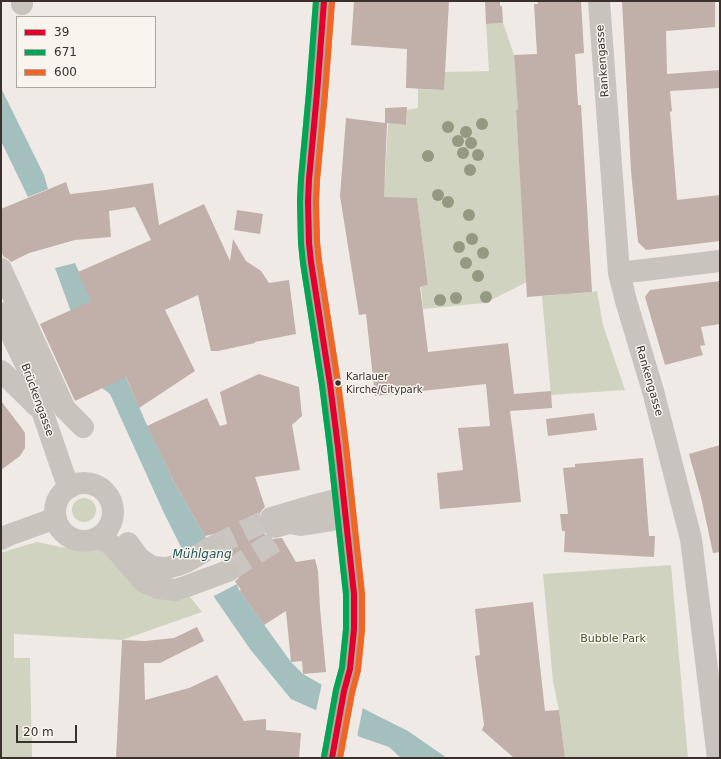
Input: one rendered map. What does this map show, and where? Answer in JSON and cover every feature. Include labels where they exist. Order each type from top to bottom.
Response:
[{"type":"main road","points":[[324,1],[317,99],[309,179],[309,243],[331,391],[354,594],[354,629],[350,669],[344,691],[332,758]]},
{"type":"street","name":"Rankengasse","points":[[599,1],[619,273],[653,391],[692,539],[718,758]]},
{"type":"street","points":[[619,273],[720,261]]},
{"type":"street","name":"Brückengasse","points":[[1,269],[64,409],[84,427]]},
{"type":"street","name":"Brückengasse","points":[[1,313],[27,367],[69,488]]},
{"type":"street","points":[[1,371],[42,411]]},
{"type":"street","points":[[99,537],[113,546],[144,582],[158,588],[176,590],[197,583],[216,562],[221,559],[186,562],[167,568],[152,567],[139,558],[118,528],[113,516],[112,504],[107,493],[102,489],[86,483],[74,485],[64,491],[58,500],[56,518],[64,532],[72,538],[83,541],[99,537],[108,528],[113,516]]},
{"type":"street","points":[[312,506],[345,508],[301,526],[294,533],[276,528],[312,506]]},
{"type":"street","points":[[1,539],[56,518]]},
{"type":"green space","points":[[503,23],[514,55],[527,282],[485,303],[423,309],[421,287],[428,285],[417,199],[378,197],[385,181],[388,123],[406,125],[407,110],[418,108],[418,89],[443,90],[444,72],[489,71],[486,24]]},
{"type":"green space","points":[[597,291],[603,325],[625,390],[551,395],[542,296]]},
{"type":"green space","points":[[84,498],[92,502],[96,510],[92,518],[84,522],[76,518],[72,510],[76,502]]},
{"type":"green space","points":[[37,542],[66,548],[101,548],[187,593],[202,612],[122,640],[14,634],[14,658],[30,658],[32,758],[1,758],[1,554],[3,552]]},
{"type":"green space","name":"Bubble Park","points":[[671,565],[688,758],[565,758],[559,710],[553,682],[543,574]]},
{"type":"water","points":[[1,88],[44,175],[48,189],[28,197],[1,141]]},
{"type":"water","name":"Mühlgang","points":[[75,263],[174,482],[208,541],[214,546],[237,584],[239,590],[291,662],[303,674],[368,711],[408,731],[447,758],[401,758],[389,747],[360,737],[320,712],[291,699],[250,649],[185,555],[164,513],[110,394],[102,388],[77,328],[55,268]]},
{"type":"pier","points":[[214,546],[237,584],[212,597],[183,555]]},
{"type":"pier","points":[[322,683],[363,707],[357,737],[317,713],[316,711]]},
{"type":"building","points":[[354,1],[449,1],[444,90],[406,88],[407,49],[351,45]]},
{"type":"building","points":[[485,1],[500,1],[500,6],[502,6],[503,23],[486,24]]},
{"type":"building","points":[[537,1],[581,1],[584,53],[575,54],[578,105],[581,105],[592,292],[527,297],[514,55],[537,54],[534,4],[538,4]]},
{"type":"building","points":[[622,1],[715,1],[715,27],[666,31],[667,74],[720,70],[720,88],[670,91],[672,111],[670,112],[677,200],[720,195],[720,241],[646,250],[638,242],[631,171]]},
{"type":"building","points":[[407,107],[406,125],[387,123],[384,197],[417,198],[428,285],[420,287],[428,352],[508,343],[514,394],[551,391],[552,408],[510,411],[521,502],[440,509],[437,473],[463,470],[458,428],[490,426],[486,384],[375,396],[366,314],[359,315],[340,196],[346,118],[385,123],[385,108]]},
{"type":"building","points":[[66,182],[70,194],[153,183],[159,225],[204,204],[230,261],[233,239],[246,261],[261,271],[269,283],[289,280],[296,334],[218,351],[211,351],[198,295],[165,310],[195,371],[139,408],[126,377],[75,401],[40,324],[91,301],[78,272],[151,240],[135,207],[109,211],[111,237],[75,240],[29,253],[11,262],[4,257],[1,251],[1,209]]},
{"type":"building","points":[[237,210],[263,214],[260,234],[234,230]]},
{"type":"building","points":[[720,281],[720,324],[701,327],[705,345],[700,346],[703,355],[665,365],[645,297],[650,290]]},
{"type":"building","points":[[259,374],[299,387],[302,416],[292,425],[300,470],[255,477],[265,507],[259,515],[259,521],[266,536],[272,539],[282,538],[296,562],[315,559],[318,571],[326,672],[303,674],[302,661],[291,662],[286,611],[264,625],[239,590],[241,590],[235,581],[238,579],[240,574],[240,566],[236,561],[230,559],[222,560],[220,557],[225,553],[225,539],[221,535],[214,534],[205,536],[174,482],[147,426],[207,398],[220,426],[227,424],[220,392]]},
{"type":"building","points":[[1,401],[25,433],[25,448],[20,456],[1,470]]},
{"type":"building","points":[[594,413],[597,430],[548,436],[546,419]]},
{"type":"building","points":[[720,445],[720,552],[713,553],[701,497],[689,454]]},
{"type":"building","points":[[643,458],[649,536],[655,536],[654,557],[564,552],[565,531],[562,531],[560,514],[568,514],[563,468],[575,467],[575,464]]},
{"type":"building","points":[[533,602],[545,711],[559,710],[565,758],[514,758],[482,730],[484,725],[475,656],[480,655],[475,609]]},
{"type":"building","points":[[197,627],[204,641],[160,663],[144,663],[145,700],[189,688],[217,675],[244,721],[266,719],[266,730],[301,733],[299,758],[116,758],[122,640],[145,641],[174,638]]},
{"type":"tunnel","points":[[214,546],[271,518]]},
{"type":"tunnel","points":[[228,571],[282,537]]},
{"type":"transit line","name":"671","points":[[316,1],[301,179],[301,243],[322,385],[346,594],[346,629],[342,668],[336,690],[324,757]]},
{"type":"transit line","name":"39","points":[[324,1],[309,179],[309,243],[330,384],[354,594],[354,629],[350,669],[344,691],[332,758]]},
{"type":"transit line","name":"600","points":[[332,2],[317,180],[317,242],[338,383],[362,594],[362,630],[358,670],[352,693],[340,758]]},
{"type":"place","name":"Karlauer Kirche/Citypark","points":[[338,383]]}]
